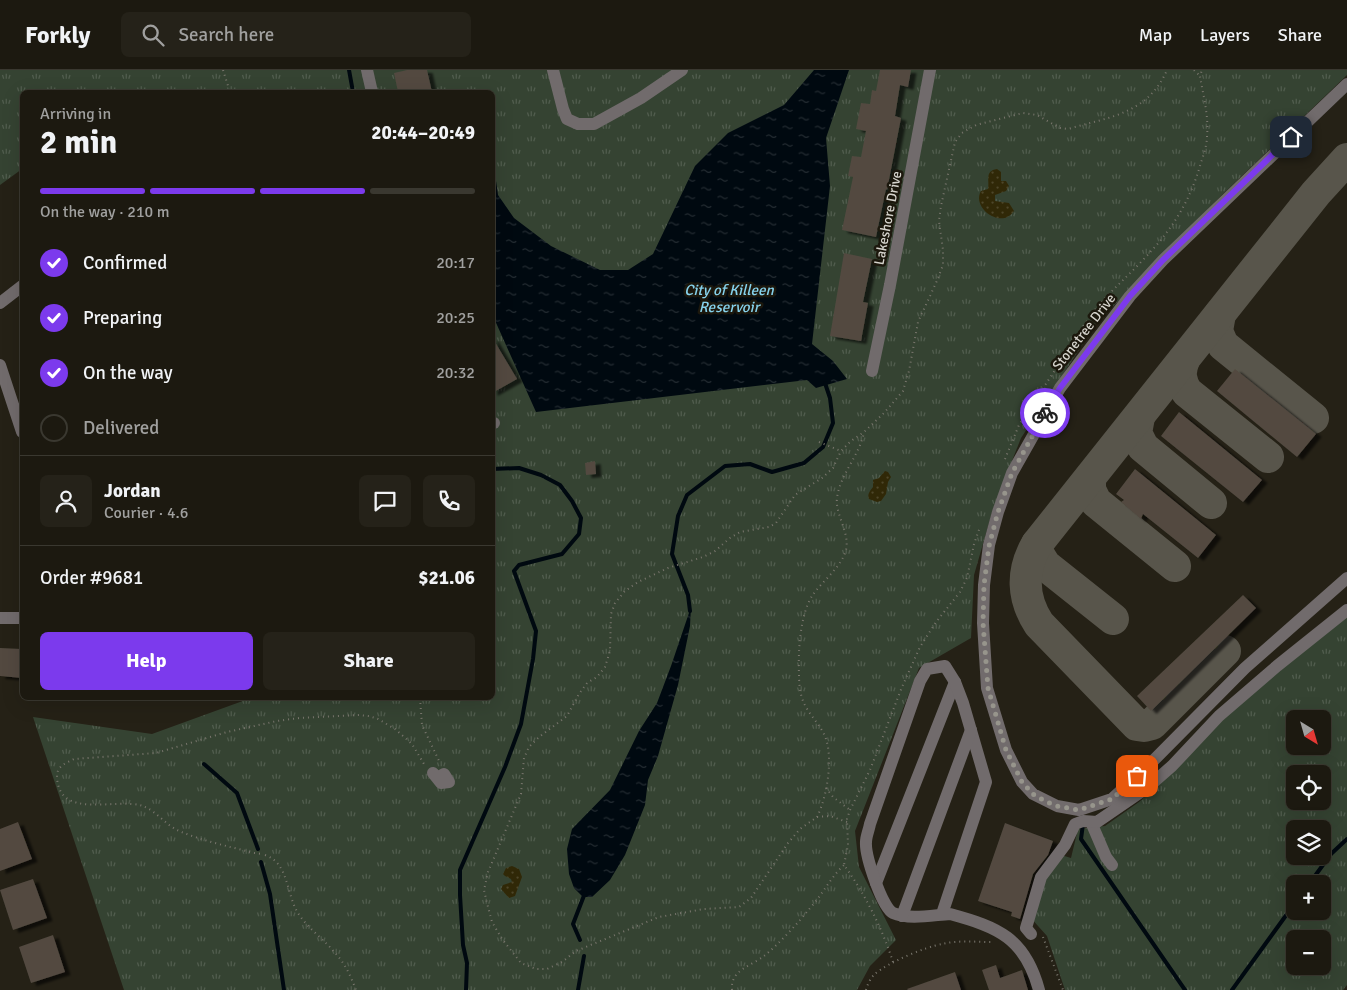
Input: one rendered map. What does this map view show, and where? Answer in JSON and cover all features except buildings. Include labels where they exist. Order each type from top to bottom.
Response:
[{"type":"street","points":[[367,70],[372,90]]},
{"type":"street","points":[[553,70],[567,119],[578,124],[594,124],[659,87],[682,70]]},
{"type":"street","name":"Lakeshore Drive","points":[[872,371],[892,277],[930,70]]},
{"type":"street","name":"Stonetree Drive","points":[[1347,84],[1163,260],[1130,296],[1060,388],[1012,473],[998,512],[989,546],[984,585],[983,623],[988,688],[1006,750],[1022,782],[1033,794],[1045,801],[1079,810],[1112,799],[1147,767],[1245,668],[1347,578]]},
{"type":"street","points":[[0,302],[20,287]]},
{"type":"street","points":[[0,366],[20,426]]},
{"type":"street","points":[[1031,934],[1026,928],[1041,877],[1065,845],[1075,824],[1083,821],[1097,822],[1110,815],[1148,787],[1172,766],[1219,716],[1277,666],[1347,610]]},
{"type":"street","points":[[0,618],[20,618]]},
{"type":"street","points":[[942,914],[986,782],[955,682],[945,666],[926,669],[870,824],[866,843],[876,883],[883,901],[890,912],[902,916],[950,914],[998,930],[1014,942],[1028,962],[1039,990]]},
{"type":"street","points":[[876,883],[955,682]]},
{"type":"street","points":[[902,916],[971,730]]},
{"type":"street","points":[[1091,822],[1106,857],[1112,864]]},
{"type":"path","points":[[224,70],[229,90]]},
{"type":"path","points":[[864,432],[861,443],[846,471],[836,502],[846,539],[846,549],[840,562],[811,598],[804,615],[801,634],[800,694],[805,706],[826,738],[829,752],[824,804],[817,817],[800,829],[788,843],[752,898],[739,907],[659,917],[576,951],[562,962],[547,968],[536,969],[521,963],[502,939],[492,922],[484,890],[488,872],[521,794],[524,758],[529,747],[567,716],[587,683],[597,677],[606,667],[610,651],[611,614],[615,603],[632,586],[668,568],[691,562],[715,551],[740,532],[769,527],[776,523],[794,495],[822,478],[833,468],[850,441],[864,432],[903,391],[918,322],[943,265],[939,222],[941,206],[955,142],[962,133],[976,125],[1023,113],[1037,115],[1060,128],[1068,129],[1103,119],[1129,111],[1142,102],[1160,86],[1167,70]]},
{"type":"path","points":[[1194,70],[1200,76]]},
{"type":"path","points":[[819,442],[842,451]]},
{"type":"path","points":[[356,990],[337,954],[308,926],[298,913],[280,865],[273,857],[187,834],[175,829],[142,806],[72,802],[66,799],[60,792],[57,782],[57,771],[62,764],[74,759],[156,753],[227,732],[276,721],[359,715],[378,719],[395,729],[412,744],[428,770],[435,776],[440,772],[441,767],[422,725],[420,700]]},
{"type":"path","points":[[826,788],[833,797],[850,810]]},
{"type":"path","points":[[732,990],[731,982],[735,974],[764,956],[780,940],[811,908],[826,884],[844,865],[848,845],[847,822],[830,816],[817,817]]},
{"type":"path","points":[[844,865],[871,908],[885,938],[893,962]]},
{"type":"path","points":[[1031,934],[1044,937],[1063,990]]},
{"type":"path","points":[[866,990],[874,974],[893,962],[941,944],[966,941],[994,942]]},
{"type":"green space","points":[[0,70],[1347,70],[1347,75],[1223,194],[1096,324],[1021,438],[993,509],[974,575],[971,638],[919,668],[855,831],[859,867],[896,940],[870,966],[857,990],[124,990],[33,717],[152,734],[246,700],[495,700],[495,90],[20,90],[20,170],[0,185]]},
{"type":"green space","points":[[1347,615],[1347,985],[1343,990],[1065,990],[1047,936],[1030,917],[1043,878],[1061,855],[1071,858],[1078,829],[1105,826],[1139,802],[1180,765],[1221,717]]},
{"type":"sand","points":[[997,169],[1001,172],[1001,181],[1006,181],[1009,186],[1006,191],[995,195],[995,201],[1009,203],[1014,211],[1009,216],[1002,218],[996,218],[984,210],[979,198],[981,191],[988,189],[990,172]]},
{"type":"sand","points":[[885,471],[891,477],[886,494],[881,501],[877,502],[869,499],[873,480],[879,478]]},
{"type":"sand","points":[[512,866],[519,869],[522,877],[515,896],[509,898],[501,889],[503,885],[512,882],[511,879],[503,874],[506,868]]},
{"type":"water","name":"City of Killeen Reservoir","points":[[814,70],[849,70],[826,138],[830,186],[812,344],[833,361],[847,379],[816,388],[807,380],[536,412],[495,320],[495,173],[498,195],[514,218],[551,246],[600,270],[628,270],[653,254],[695,166],[728,133],[784,105]]},
{"type":"water","points":[[691,607],[690,626],[678,685],[658,756],[648,780],[645,805],[625,855],[610,880],[592,897],[583,897],[574,888],[569,874],[567,849],[572,829],[610,790],[639,731],[657,703]]},
{"type":"waterway","points":[[349,70],[353,90]]},
{"type":"waterway","points":[[690,611],[688,595],[672,554],[678,516],[687,495],[725,466],[750,464],[772,472],[804,463],[823,447],[833,423],[830,398],[825,383]]},
{"type":"waterway","points":[[466,990],[467,963],[463,945],[460,870],[505,767],[521,724],[533,659],[536,631],[514,571],[519,565],[562,554],[579,534],[581,518],[572,501],[560,485],[541,475],[519,468],[495,469]]},
{"type":"waterway","points":[[204,764],[237,793],[258,849]]},
{"type":"waterway","points":[[1083,824],[1081,839],[1185,990]]},
{"type":"waterway","points":[[1316,875],[1331,854],[1347,839]]},
{"type":"waterway","points":[[261,862],[270,894],[284,990]]},
{"type":"waterway","points":[[580,940],[573,924],[585,893]]},
{"type":"waterway","points":[[1232,990],[1286,915]]},
{"type":"waterway","points":[[578,990],[584,956]]},
{"type":"taxiway","points":[[1225,651],[1152,724],[1137,725],[1039,624],[1033,614],[1027,594],[1026,574],[1028,564],[1037,544],[1316,193],[1347,159]]},
{"type":"taxiway","points":[[1220,314],[1217,331],[1223,345],[1313,418]]},
{"type":"taxiway","points":[[1184,360],[1181,376],[1187,392],[1268,457]]},
{"type":"taxiway","points":[[1139,417],[1136,433],[1143,447],[1211,503]]},
{"type":"taxiway","points":[[1090,478],[1090,490],[1096,502],[1175,566]]},
{"type":"taxiway","points":[[1037,544],[1037,552],[1045,565],[1113,619]]},
{"type":"way so far","points":[[1045,413],[1012,473],[998,512],[989,546],[984,585],[983,623],[988,688],[994,714],[1006,750],[1022,782],[1033,794],[1056,806],[1079,810],[1112,799],[1137,776]]},
{"type":"route","points":[[1045,413],[1060,388],[1130,296],[1163,260],[1291,137]]}]
